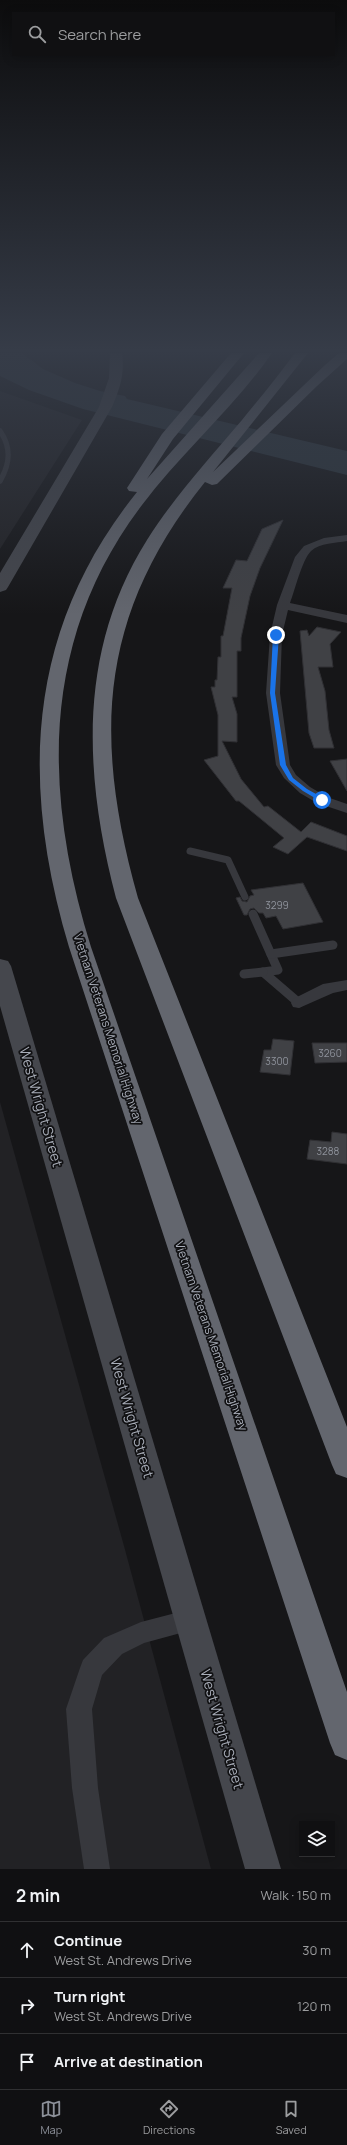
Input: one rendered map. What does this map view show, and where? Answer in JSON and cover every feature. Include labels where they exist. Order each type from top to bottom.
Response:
[{"type":"highway","name":"Vietnam Veterans Memorial Highway","points":[[177,440],[90,572],[69,624],[56,674],[52,700],[48,763],[50,804],[61,878],[85,962],[347,1743]]},
{"type":"highway","points":[[232,440],[168,520],[144,559],[129,589],[116,626],[110,652],[102,710],[102,777],[109,829],[116,864],[127,898],[347,1465]]},
{"type":"highway","points":[[168,520],[257,440]]},
{"type":"street","points":[[0,587],[87,440]]},
{"type":"street","points":[[347,538],[328,540],[308,548],[300,556],[282,605],[276,635],[273,693],[283,765],[291,778],[305,790],[322,800],[347,809]]},
{"type":"street","points":[[282,605],[347,619]]},
{"type":"street","name":"West Wright Street","points":[[0,966],[263,1869]]},
{"type":"street","points":[[299,1002],[329,988],[347,985]]},
{"type":"street","points":[[97,1869],[85,1788],[79,1709],[92,1668],[113,1646],[141,1633],[191,1620]]},
{"type":"lane","points":[[0,481],[7,470],[9,456],[9,446],[6,440]]},
{"type":"lane","points":[[190,851],[228,860],[244,896]]},
{"type":"lane","points":[[244,974],[278,970],[252,914]]},
{"type":"lane","points":[[271,954],[333,945]]},
{"type":"lane","points":[[263,972],[299,1002]]},
{"type":"shaded area","points":[[0,440],[69,440],[0,549]]},
{"type":"shaded area","points":[[208,440],[301,440],[347,451],[347,475]]},
{"type":"shaded area","points":[[0,1102],[124,1546],[211,1869],[0,1869]]},
{"type":"building","points":[[283,520],[260,568],[250,596],[241,638],[241,651],[237,651],[237,697],[232,697],[237,714],[237,742],[222,741],[241,779],[264,807],[268,806],[301,832],[311,822],[347,836],[347,851],[307,837],[288,854],[273,847],[284,838],[239,801],[236,801],[204,760],[218,756],[218,715],[211,687],[215,687],[215,680],[217,680],[218,657],[221,657],[221,636],[223,636],[232,588],[223,588],[236,560],[247,561],[262,529]]},
{"type":"building","points":[[317,627],[341,632],[330,644],[333,667],[318,667],[325,691],[329,730],[334,748],[314,748],[309,733],[300,631],[307,630],[309,636]]},
{"type":"building","points":[[347,759],[347,791],[330,761]]},
{"type":"building","points":[[303,883],[323,922],[283,929],[276,916],[266,918],[263,913],[259,913],[254,908],[250,909],[247,915],[244,915],[236,898],[240,897],[242,901],[247,902],[250,896],[254,895],[251,890]]},
{"type":"building","points":[[273,1039],[294,1041],[290,1075],[260,1072],[264,1050],[271,1050]]},
{"type":"building","points":[[312,1043],[347,1043],[347,1062],[315,1063]]},
{"type":"building","points":[[332,1132],[347,1134],[347,1164],[307,1159],[310,1140],[331,1142]]},
{"type":"route","points":[[276,635],[273,693],[283,765],[291,778],[305,790],[322,800]]}]
